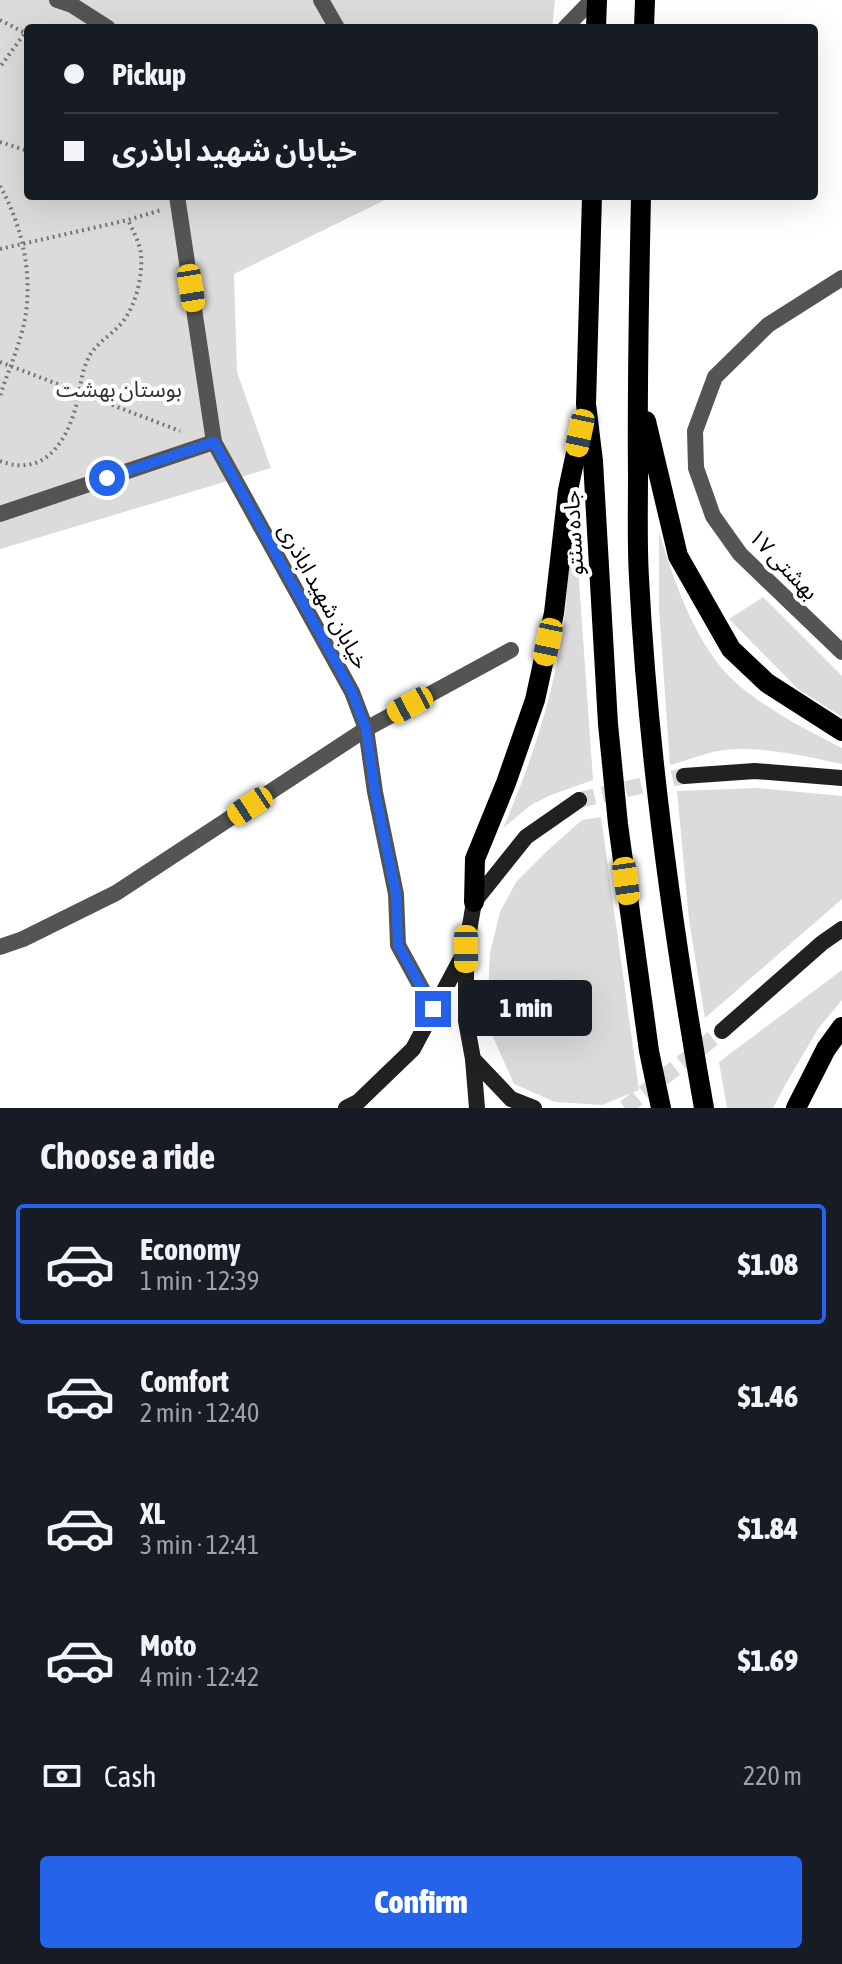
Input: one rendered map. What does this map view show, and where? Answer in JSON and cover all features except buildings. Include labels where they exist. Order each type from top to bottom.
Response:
[{"type":"main road","points":[[595,0],[596,24]]},
{"type":"main road","points":[[644,24],[645,0]]},
{"type":"main road","name":"جاده سنتو","points":[[592,200],[586,404],[593,461],[608,724],[618,824],[649,1051],[661,1108]]},
{"type":"main road","points":[[641,200],[637,386],[639,576],[649,724],[689,1024],[704,1106]]},
{"type":"main road","points":[[637,386],[678,556],[731,649],[767,683],[842,731]]},
{"type":"main road","points":[[477,1108],[466,1021],[466,949],[474,902],[475,859],[535,700],[554,613],[568,490],[586,404]]},
{"type":"main road","points":[[684,776],[755,771],[836,777]]},
{"type":"main road","points":[[474,902],[526,837],[579,800]]},
{"type":"main road","points":[[722,1031],[842,929]]},
{"type":"main road","points":[[346,1108],[358,1102],[413,1049],[466,949]]},
{"type":"main road","points":[[796,1108],[826,1049],[842,1027]]},
{"type":"main road","points":[[473,1059],[511,1099],[534,1108]]},
{"type":"street","points":[[57,0],[72,5],[102,24]]},
{"type":"street","points":[[321,0],[335,24]]},
{"type":"street","points":[[569,24],[595,0]]},
{"type":"street","points":[[0,514],[214,442],[178,200]]},
{"type":"street","name":"بهشتی ۱۷","points":[[842,278],[768,325],[715,377],[695,431],[696,468],[713,516],[740,554],[842,652]]},
{"type":"street","name":"خیابان شهید اباذری","points":[[214,442],[352,692],[366,729],[375,792],[396,894],[398,945],[433,1009]]},
{"type":"street","points":[[0,947],[23,939],[116,893],[366,729],[511,650]]},
{"type":"path","points":[[0,20],[24,32]]},
{"type":"path","points":[[0,67],[24,36]]},
{"type":"path","points":[[0,142],[24,150]]},
{"type":"path","points":[[0,186],[24,244],[27,292],[24,319],[0,396]]},
{"type":"path","points":[[0,249],[163,209]]},
{"type":"path","points":[[0,461],[34,465],[49,457],[69,426],[87,359],[95,346],[124,320],[136,293],[141,253],[128,220]]},
{"type":"path","points":[[0,362],[180,431]]},
{"type":"green space","name":"بوستان بهشت","points":[[0,0],[555,0],[552,24],[24,24],[24,200],[385,200],[234,274],[237,372],[271,468],[0,549]]},
{"type":"green space","points":[[659,532],[691,619],[720,666],[760,701],[842,748],[842,764],[784,752],[739,749],[712,752],[670,765],[659,608]]},
{"type":"green space","points":[[577,552],[593,780],[531,805],[503,828],[532,755],[547,705],[559,654],[569,554]]},
{"type":"green space","points":[[763,597],[842,676],[842,717],[798,689],[729,619]]},
{"type":"green space","points":[[757,788],[842,796],[842,899],[705,1018],[689,920],[677,791]]},
{"type":"green space","points":[[601,817],[639,1090],[602,1105],[555,1102],[514,1084],[493,1037],[488,995],[490,953],[500,912],[516,882],[582,820]]},
{"type":"green space","points":[[842,970],[842,1000],[818,1029],[773,1108],[727,1108],[719,1062]]},
{"type":"tunnel","points":[[579,800],[684,776]]},
{"type":"tunnel","points":[[625,1108],[722,1031]]},
{"type":"route","points":[[107,478],[214,442],[352,692],[366,729],[375,792],[396,894],[398,945],[433,1009]]}]
